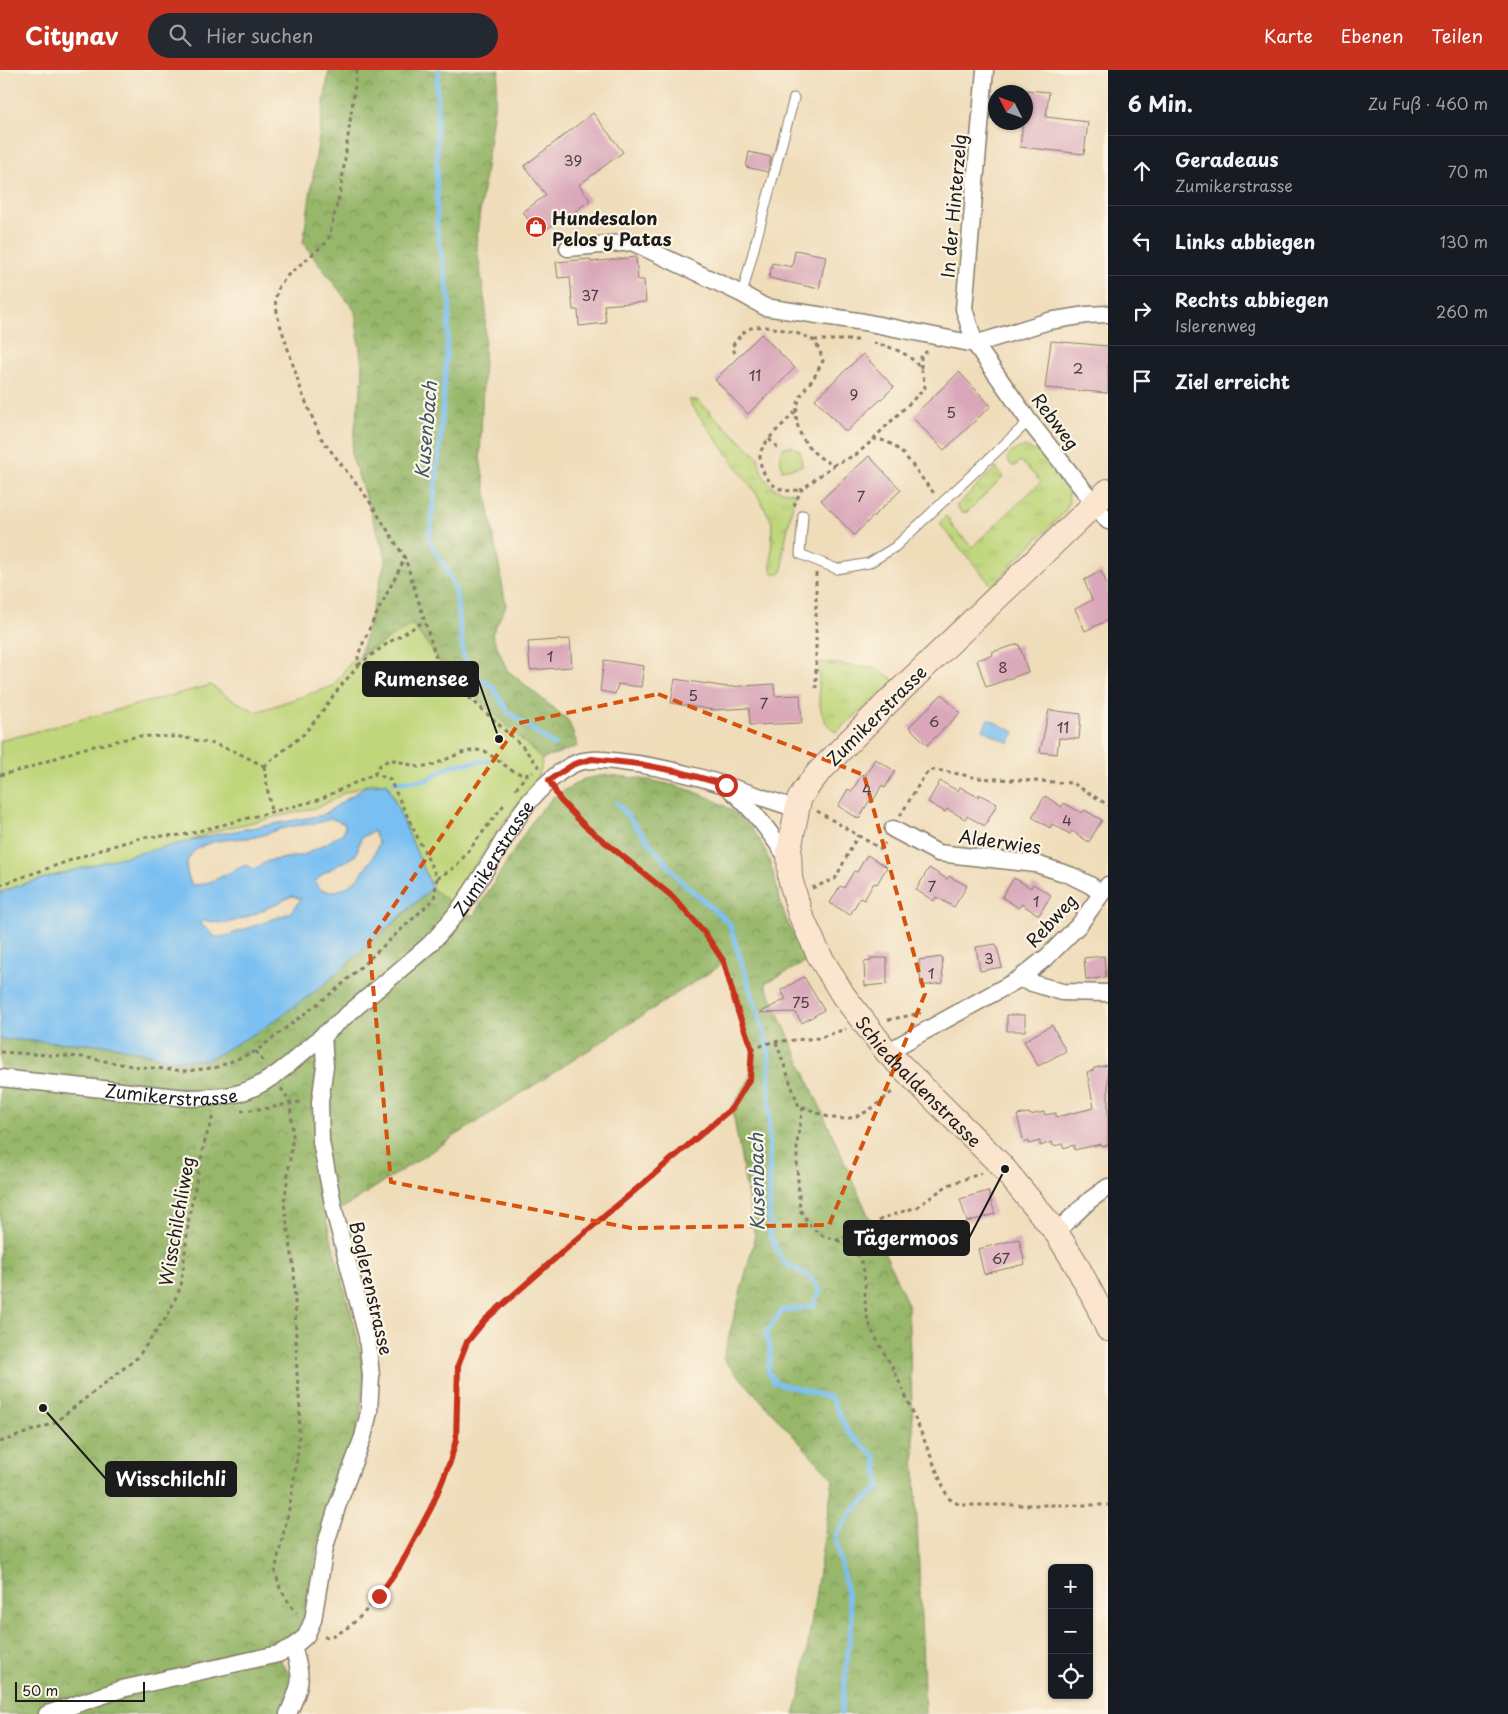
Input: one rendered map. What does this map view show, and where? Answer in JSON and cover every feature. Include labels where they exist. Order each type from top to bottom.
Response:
[{"type":"main road","name":"Zumikerstrasse","points":[[798,805],[804,791],[818,773],[886,704],[1103,505]]},
{"type":"main road","name":"Schiedhaldenstrasse","points":[[798,805],[790,842],[790,878],[800,914],[818,955],[843,995],[887,1052],[1001,1165],[1056,1232],[1076,1264],[1108,1329]]},
{"type":"street","name":"In der Hinterzelg","points":[[975,344],[964,309],[985,70]]},
{"type":"street","points":[[568,248],[632,242],[742,294],[765,307],[864,322],[975,344],[1048,321],[1086,315],[1108,314]]},
{"type":"street","name":"Rebweg","points":[[975,344],[1029,421],[1103,505]]},
{"type":"street","name":"Zumikerstrasse","points":[[0,1078],[187,1098],[218,1107],[238,1094],[254,1089],[274,1077],[430,945],[461,908],[524,808],[549,780],[574,764],[592,759],[664,768],[798,805]]},
{"type":"street","points":[[726,785],[750,807],[790,862]]},
{"type":"street","name":"Alderwies","points":[[893,829],[938,853],[1036,864],[1105,889]]},
{"type":"street","name":"Rebweg","points":[[887,1052],[1019,979],[1048,956],[1079,925],[1105,889]]},
{"type":"street","points":[[1019,979],[1062,992],[1108,993]]},
{"type":"street","name":"Boglerenstrasse","points":[[293,1647],[306,1636],[313,1620],[325,1547],[337,1507],[363,1437],[369,1412],[371,1376],[367,1336],[335,1214],[321,1142],[320,1102],[325,1066],[323,1034]]},
{"type":"street","points":[[1056,1232],[1090,1200],[1108,1187]]},
{"type":"street","points":[[47,1714],[122,1689],[278,1654],[293,1647],[300,1670],[300,1685],[288,1714]]},
{"type":"lane","points":[[742,294],[794,98]]},
{"type":"lane","points":[[803,516],[800,554],[837,569],[869,563],[895,547],[1029,421]]},
{"type":"path","points":[[357,70],[341,188],[328,242],[288,275],[279,286],[275,300],[278,318],[302,393],[322,438],[368,499],[405,558],[439,667],[522,746],[541,769],[526,775],[515,790]]},
{"type":"path","points":[[735,353],[732,347],[739,336],[753,327],[765,326],[792,332],[814,340],[859,339],[892,347],[910,358],[921,368],[925,388],[857,454],[834,464],[801,490],[794,505]]},
{"type":"path","points":[[814,340],[823,361],[815,376],[805,386],[799,401],[796,412],[798,427],[803,440],[812,452],[824,461],[834,464]]},
{"type":"path","points":[[796,412],[762,448],[760,458],[762,468],[773,485],[790,491],[801,490]]},
{"type":"path","points":[[874,439],[884,439],[892,444],[905,456],[923,481],[943,502]]},
{"type":"path","points":[[769,440],[779,449]]},
{"type":"path","points":[[358,666],[358,655],[370,627],[405,558]]},
{"type":"path","points":[[816,560],[816,688]]},
{"type":"path","points":[[264,766],[304,734],[358,666],[425,620]]},
{"type":"path","points":[[0,775],[25,769],[81,749],[139,736],[181,737],[214,744],[236,752],[264,766]]},
{"type":"path","points":[[0,886],[106,848],[134,840],[183,835],[318,800],[374,774],[380,765],[387,761],[394,760],[418,767],[432,765],[461,753],[475,750],[485,751],[507,768],[526,775]]},
{"type":"path","points":[[264,766],[271,812]]},
{"type":"path","points":[[904,810],[924,776],[930,770],[944,770],[978,778],[1073,783],[1108,805]]},
{"type":"path","points":[[0,1052],[82,1057],[132,1066],[186,1071],[218,1067],[256,1051],[338,988],[434,899],[436,878],[390,779],[374,774]]},
{"type":"path","points":[[328,1637],[337,1634],[362,1615],[379,1596],[400,1566],[431,1508],[450,1462],[456,1440],[458,1365],[467,1342],[485,1320],[732,1108],[750,1078],[752,1049],[738,1012],[724,962],[704,932],[673,897],[585,826],[560,800],[549,780]]},
{"type":"path","points":[[436,878],[459,863],[509,798]]},
{"type":"path","points":[[798,805],[881,848]]},
{"type":"path","points":[[794,895],[834,879],[858,835]]},
{"type":"path","points":[[752,1049],[774,1042],[818,1038],[851,1027]]},
{"type":"path","points":[[774,1042],[799,1107],[841,1119],[854,1118],[866,1112],[893,1091]]},
{"type":"path","points":[[240,1111],[270,1108],[290,1103],[292,1136],[284,1204],[294,1268],[297,1374],[300,1408],[298,1451],[290,1504],[276,1571],[280,1588],[291,1606],[304,1617],[313,1620]]},
{"type":"path","name":"Wisschilchliweg","points":[[0,1442],[54,1423],[137,1358],[168,1315],[181,1286],[189,1217],[204,1144],[218,1107]]},
{"type":"path","points":[[803,1107],[797,1143],[800,1210],[812,1228],[824,1236],[837,1240],[858,1254],[864,1268],[867,1318],[894,1371],[948,1498],[960,1505],[1108,1505]]},
{"type":"path","points":[[837,1240],[871,1228],[883,1218],[917,1207],[948,1186],[1001,1165]]},
{"type":"highlighted area","points":[[658,694],[864,775],[925,994],[829,1225],[631,1228],[391,1182],[369,942],[519,723]]},
{"type":"green space","points":[[329,70],[499,70],[476,241],[486,310],[480,458],[506,606],[492,634],[507,670],[568,720],[578,746],[542,759],[444,667],[412,624],[360,656],[386,558],[351,454],[363,375],[355,311],[303,243]]},
{"type":"green space","points":[[689,400],[697,400],[758,457],[762,472],[774,488],[795,493],[783,552],[782,572],[773,573],[771,569],[772,522],[758,496]]},
{"type":"green space","points":[[792,446],[800,451],[802,466],[782,470],[780,454],[784,447]]},
{"type":"green space","points":[[1022,447],[1043,453],[1067,484],[1069,501],[1063,514],[1013,563],[993,587],[939,523],[946,516],[952,526],[972,547],[1041,482],[1021,461],[1012,466],[1007,459],[1013,452]]},
{"type":"green space","points":[[996,468],[1003,475],[1002,478],[966,513],[961,512],[956,506]]},
{"type":"green space","points":[[412,624],[444,667],[542,759],[541,769],[537,778],[496,832],[451,903],[432,888],[387,783],[372,783],[344,793],[320,807],[223,829],[173,846],[115,859],[20,885],[0,893],[0,741],[211,685],[226,696],[256,712],[333,686],[350,663]]},
{"type":"green space","points":[[820,662],[877,669],[896,681],[836,732],[824,719],[821,710],[819,700]]},
{"type":"green space","points":[[606,775],[629,777],[677,786],[721,804],[740,817],[756,834],[767,855],[786,919],[810,960],[765,983],[908,1305],[925,1714],[794,1714],[800,1697],[833,1479],[723,1359],[755,1237],[732,1107],[750,1078],[752,1049],[724,963],[326,1219],[357,1335],[364,1374],[361,1410],[355,1436],[330,1503],[318,1542],[305,1615],[297,1631],[283,1644],[281,1662],[293,1679],[282,1714],[0,1714],[0,1039],[111,1045],[173,1060],[385,931],[432,888],[451,903],[473,916],[535,817],[553,797],[584,779]]},
{"type":"water","points":[[988,719],[1015,732],[1009,743],[983,730]]},
{"type":"water","points":[[387,783],[432,888],[320,988],[261,1030],[207,1060],[173,1060],[111,1045],[0,1039],[0,893],[20,885],[115,859],[218,834],[323,815],[366,786]],"holes":[[[330,818],[345,824],[344,832],[304,855],[268,861],[254,869],[246,865],[213,881],[192,885],[188,875],[188,859],[192,853],[206,844],[228,839],[255,837],[285,828],[321,822]],[[373,831],[379,843],[362,874],[355,881],[340,890],[321,890],[315,882],[324,873],[356,855],[361,838]],[[292,896],[301,899],[290,913],[226,936],[215,937],[199,922],[230,922],[258,912]]]},
{"type":"building","points":[[1033,91],[1049,92],[1046,117],[1088,122],[1084,154],[1020,147],[1022,130],[1033,130]]},
{"type":"building","points":[[593,113],[623,152],[579,185],[590,200],[539,235],[523,212],[546,195],[524,166]]},
{"type":"building","points":[[749,152],[771,157],[768,172],[746,167]]},
{"type":"building","points":[[795,250],[826,256],[819,289],[769,278],[772,263],[792,267]]},
{"type":"building","points":[[636,257],[638,280],[644,280],[646,302],[604,305],[606,323],[579,326],[578,310],[573,310],[570,277],[558,278],[556,262],[590,259],[591,262]]},
{"type":"building","points":[[761,334],[795,368],[748,414],[715,380]]},
{"type":"building","points":[[1051,341],[1108,346],[1108,393],[1045,388]]},
{"type":"building","points":[[863,354],[894,387],[846,432],[815,399]]},
{"type":"building","points":[[959,372],[991,406],[944,450],[912,417]]},
{"type":"building","points":[[869,456],[901,490],[854,535],[821,500]]},
{"type":"building","points":[[1101,571],[1108,586],[1108,620],[1085,631],[1075,609],[1092,600],[1084,580]]},
{"type":"building","points":[[570,639],[572,667],[530,670],[528,642]]},
{"type":"building","points":[[1019,644],[1028,672],[986,687],[977,660],[993,655],[992,652]]},
{"type":"building","points":[[604,660],[644,666],[641,687],[618,684],[615,694],[600,691]]},
{"type":"building","points":[[675,679],[727,687],[774,684],[775,696],[800,695],[802,723],[750,725],[749,708],[714,710],[671,703]]},
{"type":"building","points":[[942,694],[960,713],[927,745],[909,727]]},
{"type":"building","points":[[1049,710],[1081,714],[1079,739],[1059,738],[1057,754],[1040,752]]},
{"type":"building","points":[[875,759],[895,771],[885,788],[882,785],[872,803],[869,801],[859,819],[838,806],[848,789],[852,791],[862,774],[865,776]]},
{"type":"building","points":[[940,781],[958,791],[960,787],[978,797],[979,794],[997,804],[985,826],[967,816],[965,819],[947,809],[945,812],[928,802]]},
{"type":"building","points":[[1045,796],[1062,807],[1064,803],[1082,813],[1084,810],[1102,820],[1089,842],[1072,831],[1070,834],[1052,824],[1050,828],[1032,817]]},
{"type":"building","points":[[867,855],[887,867],[877,884],[874,883],[864,900],[860,898],[850,915],[830,903],[840,886],[844,888],[854,871],[857,872]]},
{"type":"building","points":[[929,868],[947,879],[949,876],[967,886],[954,907],[936,897],[934,901],[916,890]]},
{"type":"building","points":[[1014,878],[1031,888],[1033,884],[1051,895],[1039,915],[1021,904],[1019,908],[1002,897]]},
{"type":"building","points":[[996,944],[1002,967],[980,971],[976,947]]},
{"type":"building","points":[[1104,956],[1106,977],[1086,980],[1084,958]]},
{"type":"building","points":[[942,957],[943,983],[921,986],[919,960]]},
{"type":"building","points":[[871,958],[887,958],[887,984],[865,986],[864,962],[871,961]]},
{"type":"building","points":[[804,977],[824,1010],[802,1023],[795,1012],[759,1013],[786,999],[781,990]]},
{"type":"building","points":[[1007,1015],[1025,1015],[1025,1031],[1007,1031]]},
{"type":"building","points":[[1052,1025],[1066,1051],[1038,1066],[1024,1041]]},
{"type":"building","points":[[1108,1065],[1108,1145],[1101,1146],[1101,1144],[1074,1150],[1074,1145],[1063,1148],[1063,1144],[1053,1146],[1052,1142],[1040,1146],[1040,1141],[1029,1144],[1029,1141],[1024,1143],[1017,1115],[1044,1112],[1045,1115],[1056,1113],[1056,1117],[1094,1108],[1087,1072],[1094,1070],[1094,1068]]},
{"type":"building","points":[[988,1191],[995,1214],[967,1222],[960,1199]]},
{"type":"building","points":[[1019,1239],[1025,1264],[984,1274],[978,1249]]},
{"type":"waterway","name":"Kusenbach","points":[[439,70],[437,81],[437,229],[450,303],[440,445],[429,539],[455,587],[463,653],[469,673],[492,686],[508,712],[554,745]]},
{"type":"waterway","points":[[395,782],[427,780],[452,765],[488,761]]},
{"type":"waterway","name":"Kusenbach","points":[[617,803],[681,881],[729,923],[769,1051],[770,1236],[783,1262],[809,1276],[820,1290],[813,1306],[782,1311],[766,1333],[771,1351],[768,1370],[774,1382],[831,1398],[848,1432],[875,1456],[880,1487],[854,1509],[835,1536],[852,1617],[841,1714]]},
{"type":"place","name":"Hundesalon Pelos y Patas","points":[[536,227]]},
{"type":"place","name":"Rumensee","points":[[499,739]]},
{"type":"place","name":"Tägermoos","points":[[1005,1169]]},
{"type":"place","name":"Wisschilchli","points":[[43,1408]]},
{"type":"route","points":[[379,1596],[400,1566],[431,1508],[450,1462],[456,1440],[458,1416],[458,1365],[467,1342],[485,1320],[732,1108],[750,1078],[752,1049],[738,1012],[724,962],[704,932],[673,897],[585,826],[560,800],[549,780],[574,764],[592,759],[639,764],[680,772],[726,785]]}]
